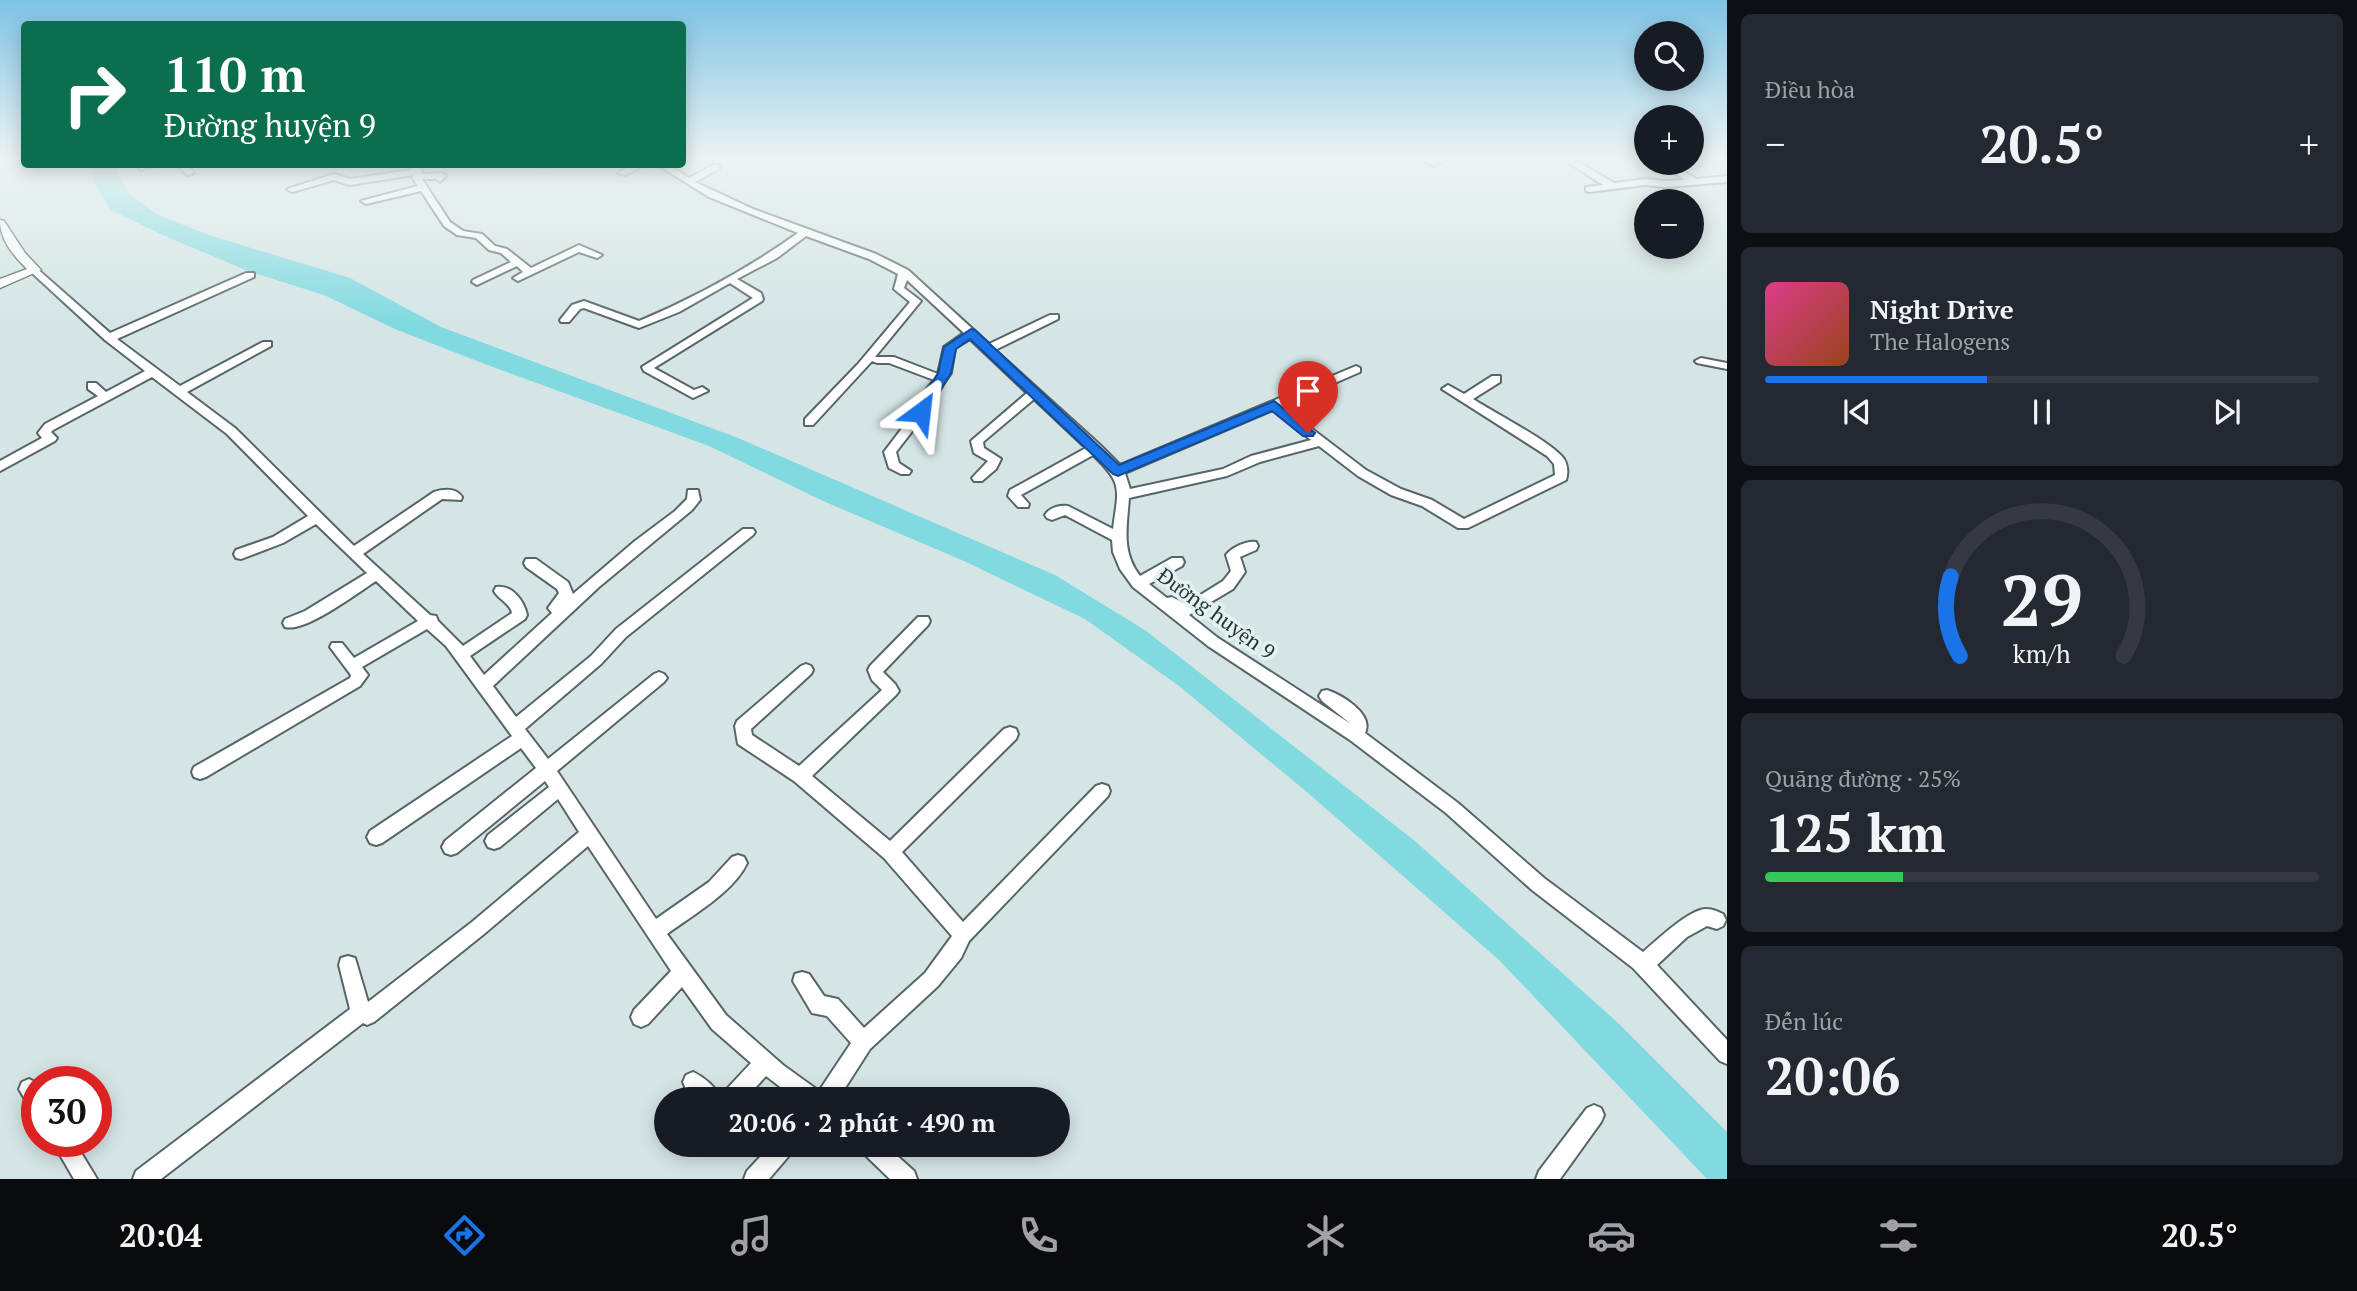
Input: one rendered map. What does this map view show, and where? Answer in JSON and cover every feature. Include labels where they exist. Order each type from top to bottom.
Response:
[{"type":"main road","points":[[0,224],[20,255],[35,270],[0,284]]},
{"type":"street","points":[[442,214],[453,229],[479,236],[492,248],[504,251],[530,272]]},
{"type":"street","name":"Đường huyện 9","points":[[762,214],[904,272],[1118,471],[1124,484],[1119,538],[1123,560],[1141,581],[1213,642],[1356,735],[1452,808],[1538,884],[1643,965],[1727,1054]]},
{"type":"street","points":[[565,320],[576,307],[584,304],[639,325],[674,310],[774,256],[805,233]]},
{"type":"street","points":[[518,278],[579,248],[597,255]]},
{"type":"street","points":[[477,282],[518,262]]},
{"type":"street","points":[[35,270],[109,338],[231,431],[354,553],[430,620],[462,654],[560,788],[654,932],[719,1022],[797,1087]]},
{"type":"street","points":[[809,422],[862,366],[916,301],[899,289],[904,272]]},
{"type":"street","points":[[109,338],[250,275]]},
{"type":"street","points":[[702,391],[693,394],[647,368],[758,299],[757,295],[730,279]]},
{"type":"street","points":[[988,348],[998,346],[1054,317]]},
{"type":"street","points":[[905,471],[893,465],[890,452],[926,407],[946,370],[950,347],[971,333]]},
{"type":"street","points":[[180,391],[267,344]]},
{"type":"street","points":[[877,360],[890,359],[941,379]]},
{"type":"street","points":[[1700,361],[1727,366]]},
{"type":"street","points":[[1118,471],[1356,370]]},
{"type":"street","points":[[0,467],[51,438],[44,433],[49,427],[154,371]]},
{"type":"street","points":[[1465,400],[1496,379]]},
{"type":"street","points":[[92,386],[106,397]]},
{"type":"street","points":[[1274,405],[1320,442],[1379,483],[1427,503],[1463,525],[1562,477],[1560,463],[1551,453],[1448,389]]},
{"type":"street","points":[[978,478],[992,466],[995,458],[978,450],[977,440],[1035,392]]},
{"type":"street","points":[[1124,495],[1227,472],[1245,463],[1320,442]]},
{"type":"street","points":[[1023,505],[1014,496],[1020,489],[1096,448]]},
{"type":"street","points":[[484,682],[638,545],[686,509],[694,500],[693,493]]},
{"type":"street","points":[[354,553],[439,495],[449,494],[456,498]]},
{"type":"street","points":[[1052,515],[1061,510],[1068,511],[1119,538]]},
{"type":"street","points":[[242,554],[278,540],[317,517]]},
{"type":"street","points":[[376,837],[519,733],[621,633],[748,531]]},
{"type":"street","points":[[1177,562],[1141,581],[1186,611],[1228,585],[1238,572],[1233,555],[1251,546]]},
{"type":"street","points":[[484,682],[566,594],[563,586],[530,563]]},
{"type":"street","points":[[290,623],[310,615],[377,574]]},
{"type":"street","points":[[462,654],[520,615],[518,605],[501,591]]},
{"type":"street","points":[[352,666],[430,620]]},
{"type":"street","points":[[800,776],[891,691],[875,670],[923,621]]},
{"type":"street","points":[[200,772],[355,682],[359,675],[337,647]]},
{"type":"street","points":[[806,670],[741,729],[744,739],[800,776],[890,852],[963,935]]},
{"type":"street","points":[[452,847],[659,678]]},
{"type":"street","points":[[1327,696],[1359,721],[1360,728],[1356,735]]},
{"type":"street","points":[[890,852],[1010,734]]},
{"type":"street","points":[[494,841],[560,788]]},
{"type":"street","points":[[834,1087],[863,1042],[934,978],[957,948],[963,935],[1102,791]]},
{"type":"street","points":[[348,965],[358,1005],[367,1015],[478,928],[590,833]]},
{"type":"street","points":[[654,932],[715,888],[737,863]]},
{"type":"street","points":[[1643,965],[1681,931],[1706,917],[1717,920]]},
{"type":"street","points":[[641,1017],[683,972]]},
{"type":"street","points":[[802,981],[819,1006],[831,1006],[863,1042]]},
{"type":"street","points":[[144,1179],[363,1011]]},
{"type":"street","points":[[742,1087],[765,1063]]},
{"type":"street","points":[[693,1082],[698,1087]]},
{"type":"street","points":[[1547,1179],[1594,1115]]},
{"type":"street","points":[[72,1157],[86,1179]]},
{"type":"street","points":[[755,1179],[774,1157]]},
{"type":"street","points":[[882,1157],[906,1179]]},
{"type":"water","points":[[119,214],[157,214],[212,236],[350,278],[441,327],[738,438],[1055,575],[1145,630],[1415,841],[1617,1022],[1727,1132],[1727,1179],[1707,1179],[1499,960],[1308,793],[1179,686],[1085,619],[964,561],[823,501],[709,446],[482,363],[395,329],[324,295],[248,271]]},
{"type":"route","points":[[921,412],[932,390],[945,373],[950,347],[971,333],[1118,471],[1274,405],[1308,433]]}]
